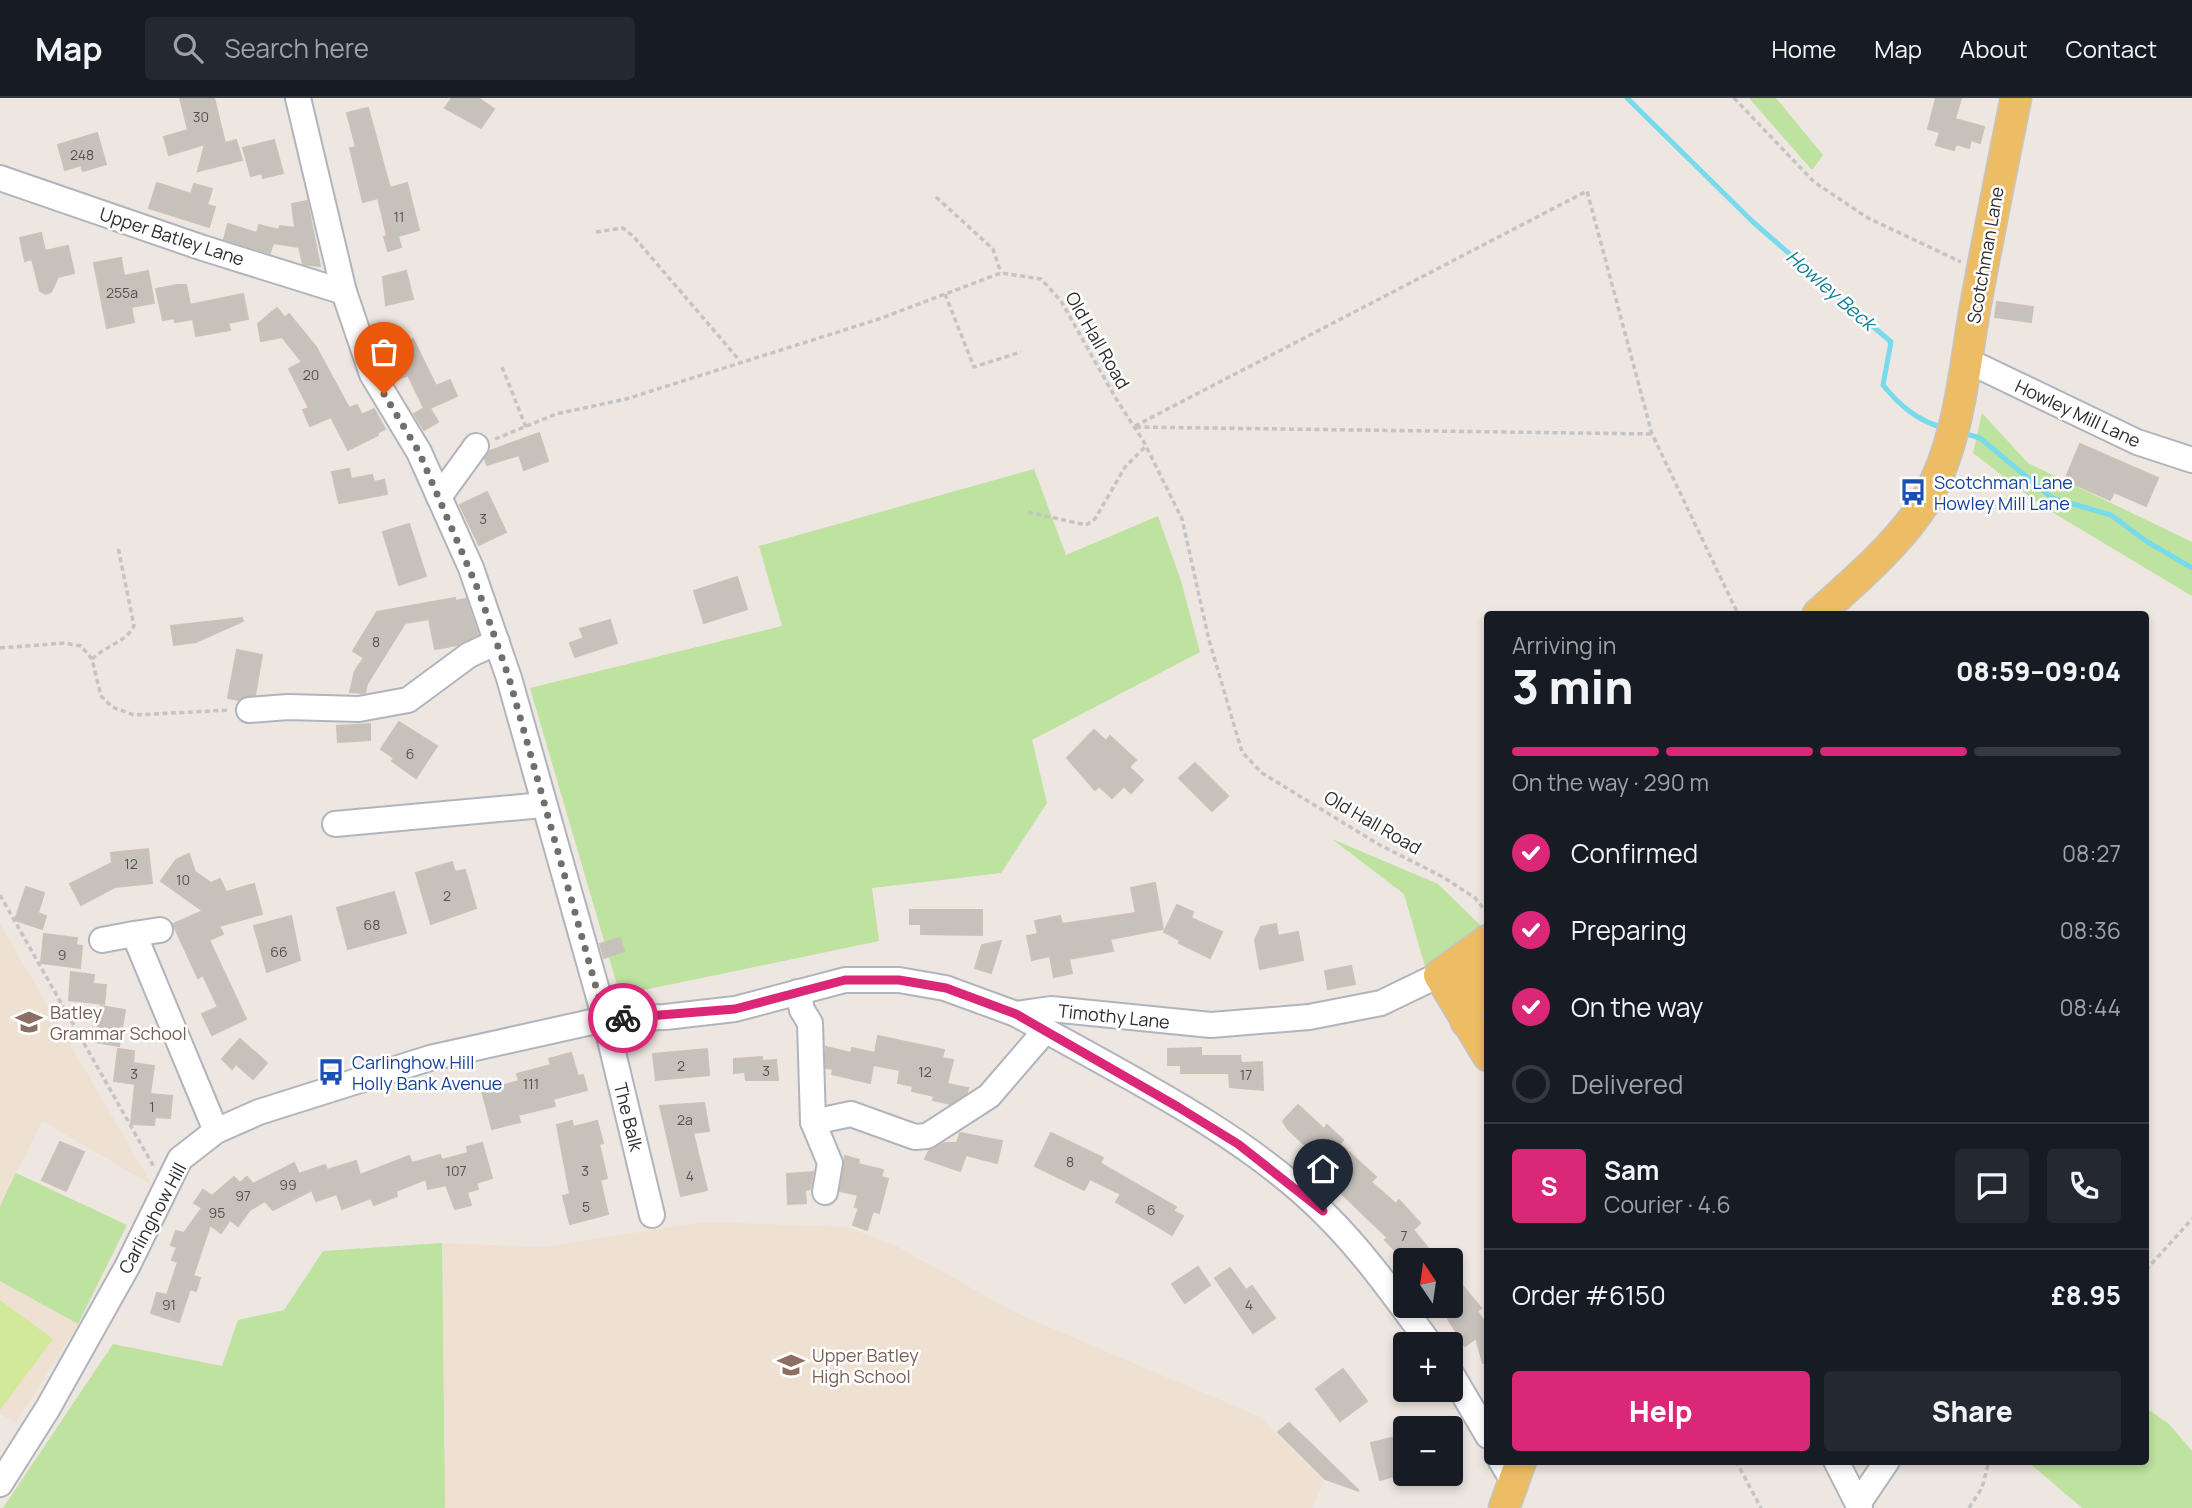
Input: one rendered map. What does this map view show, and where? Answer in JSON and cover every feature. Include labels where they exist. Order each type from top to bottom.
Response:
[{"type":"main road","name":"Scotchman Lane","points":[[1821,611],[1892,542],[1927,499],[1945,456],[1958,413],[2016,98]]},
{"type":"main road","name":"Timothy Lane","points":[[1439,975],[1484,943]]},
{"type":"main road","points":[[1466,1023],[1479,967],[1484,959]]},
{"type":"main road","points":[[1439,975],[1484,1050]]},
{"type":"street","name":"The Balk","points":[[298,98],[344,292],[372,374],[419,452],[471,568],[496,642],[605,1019],[652,1215]]},
{"type":"street","name":"Upper Batley Lane","points":[[0,178],[203,248],[344,292]]},
{"type":"street","name":"Howley Mill Lane","points":[[1966,360],[2137,442],[2192,460]]},
{"type":"street","points":[[439,497],[476,446]]},
{"type":"street","points":[[249,710],[288,707],[359,709],[408,700],[469,655],[496,642]]},
{"type":"street","points":[[335,824],[543,805]]},
{"type":"street","points":[[102,940],[160,930]]},
{"type":"street","points":[[134,934],[216,1131]]},
{"type":"street","name":"Timothy Lane","points":[[605,1019],[665,1017],[735,1009],[845,980],[899,980],[946,988],[1016,1014],[1051,1009],[1210,1025],[1309,1017],[1381,1003],[1439,975]]},
{"type":"street","points":[[798,992],[802,1010],[810,1023],[813,1122],[830,1163],[825,1192]]},
{"type":"street","points":[[1016,1014],[1238,1144],[1286,1181],[1323,1211],[1421,1332]]},
{"type":"street","name":"Carlinghow Hill","points":[[0,1484],[48,1408],[127,1267],[180,1159],[216,1131],[259,1112],[430,1058],[605,1019]]},
{"type":"street","points":[[813,1122],[851,1114],[915,1137],[927,1136],[989,1096],[1045,1031]]},
{"type":"street","points":[[1463,1393],[1484,1429]]},
{"type":"street","points":[[1838,1465],[1859,1506]]},
{"type":"street","points":[[1859,1506],[1885,1465]]},
{"type":"path","points":[[1734,98],[1814,182],[1868,218],[1982,272]]},
{"type":"path","points":[[1134,426],[1587,191],[1652,434],[1737,611]]},
{"type":"path","points":[[936,197],[993,249],[1001,273]]},
{"type":"path","points":[[596,232],[623,228],[634,237],[740,360]]},
{"type":"path","name":"Old Hall Road","points":[[476,446],[556,414],[626,399],[740,360],[879,319],[1001,273],[1041,278],[1061,301],[1146,446],[1182,519],[1209,640],[1242,752],[1262,773],[1378,844],[1443,877],[1475,898],[1484,909]]},
{"type":"path","points":[[945,294],[974,367],[1021,352]]},
{"type":"path","points":[[502,367],[526,427]]},
{"type":"path","points":[[1134,426],[1652,434]]},
{"type":"path","points":[[1028,512],[1086,525],[1095,519],[1125,467],[1146,446]]},
{"type":"path","points":[[92,659],[104,647],[129,636],[134,626],[118,547]]},
{"type":"path","points":[[0,648],[65,643],[81,646],[92,659],[101,696],[112,707],[134,715],[249,710]]},
{"type":"path","points":[[0,895],[166,1188]]},
{"type":"path","points":[[2149,1267],[2192,1219]]},
{"type":"path","points":[[1738,1465],[1761,1508]]},
{"type":"path","points":[[1969,1508],[1982,1488],[1988,1465]]},
{"type":"shaded area","name":"Batley Grammar School","points":[[0,924],[152,1185],[42,1121],[0,1206]]},
{"type":"shaded area","name":"Upper Batley High School","points":[[703,1222],[847,1227],[896,1246],[1016,1313],[1260,1417],[1324,1481],[1312,1508],[445,1508],[442,1243],[543,1247]]},
{"type":"shaded area","points":[[0,1281],[78,1324],[16,1423],[0,1413]]},
{"type":"green space","points":[[1749,98],[1776,98],[1823,155],[1812,170]]},
{"type":"green space","points":[[1982,413],[2028,463],[2192,542],[2192,596],[2042,506],[1973,453]]},
{"type":"green space","points":[[1034,469],[1066,555],[1158,516],[1181,581],[1200,652],[1032,740],[1047,803],[1001,873],[872,888],[879,941],[620,995],[530,688],[782,626],[759,546]]},
{"type":"green space","points":[[1332,839],[1438,884],[1484,929],[1426,970],[1404,894]]},
{"type":"green space","points":[[16,1173],[127,1225],[78,1324],[0,1281],[0,1206]]},
{"type":"green space","points":[[442,1243],[445,1508],[3,1508],[113,1344],[222,1366],[238,1320],[284,1310],[323,1251]]},
{"type":"green space","points":[[0,1300],[53,1339],[0,1410]]},
{"type":"green space","points":[[2149,1410],[2169,1424],[2192,1451],[2192,1508],[2082,1508],[2032,1465],[2149,1465]]},
{"type":"building","points":[[180,98],[214,98],[225,143],[236,140],[242,160],[198,171],[205,144],[169,155],[164,137],[188,130]]},
{"type":"building","points":[[452,98],[478,98],[494,109],[481,128],[445,108]]},
{"type":"building","points":[[1936,98],[1961,98],[1955,119],[1984,127],[1980,143],[1971,140],[1969,148],[1956,144],[1954,150],[1936,145],[1940,132],[1928,129]]},
{"type":"building","points":[[368,108],[390,188],[407,183],[419,230],[398,236],[401,247],[388,251],[378,198],[363,202],[350,148],[356,147],[347,113]]},
{"type":"building","points":[[97,133],[106,164],[83,171],[81,165],[65,170],[58,145]]},
{"type":"building","points":[[274,140],[283,173],[263,178],[262,173],[251,176],[243,148]]},
{"type":"building","points":[[157,183],[191,194],[194,184],[212,189],[207,205],[215,207],[209,227],[149,208]]},
{"type":"building","points":[[307,201],[320,266],[303,264],[299,247],[273,243],[270,253],[224,239],[228,224],[257,233],[259,225],[279,230],[280,226],[295,228],[292,204]]},
{"type":"building","points":[[41,233],[45,251],[68,246],[74,273],[58,277],[51,292],[46,294],[40,291],[32,259],[25,261],[20,238]]},
{"type":"building","points":[[121,258],[124,276],[148,271],[154,303],[131,307],[134,322],[107,328],[94,263]]},
{"type":"building","points":[[406,271],[413,299],[386,305],[383,277]]},
{"type":"building","points":[[186,285],[190,305],[243,294],[248,319],[228,323],[230,330],[196,336],[193,319],[175,322],[174,318],[163,320],[156,289]]},
{"type":"building","points":[[1997,302],[2033,307],[2031,322],[1995,317]]},
{"type":"building","points":[[277,308],[285,318],[289,314],[316,347],[349,408],[357,405],[362,415],[374,409],[385,429],[377,433],[378,435],[348,450],[331,417],[310,426],[303,410],[309,408],[289,369],[302,362],[282,337],[261,341],[258,324]]},
{"type":"building","points":[[379,335],[389,354],[413,339],[436,386],[450,380],[457,396],[430,408],[438,422],[424,430],[414,414],[424,408],[408,375],[397,380],[394,375],[391,376],[375,337]]},
{"type":"building","points":[[539,433],[548,461],[524,470],[519,455],[487,465],[485,459],[490,451]]},
{"type":"building","points":[[2080,444],[2158,478],[2146,506],[2114,492],[2110,500],[2065,480]]},
{"type":"building","points":[[349,469],[351,479],[372,475],[374,482],[384,480],[387,494],[339,503],[332,472]]},
{"type":"building","points":[[487,492],[506,532],[479,545],[460,505]]},
{"type":"building","points":[[409,524],[426,576],[399,585],[383,532]]},
{"type":"building","points":[[737,577],[747,609],[704,623],[694,591]]},
{"type":"building","points":[[455,598],[455,601],[466,599],[478,635],[457,645],[435,649],[429,619],[405,623],[367,684],[365,693],[350,692],[355,671],[364,658],[353,651],[377,612]]},
{"type":"building","points":[[242,618],[243,621],[196,642],[174,645],[171,626]]},
{"type":"building","points":[[610,620],[617,643],[575,657],[570,643],[584,638],[580,629]]},
{"type":"building","points":[[237,650],[262,655],[255,695],[239,700],[228,698]]},
{"type":"building","points":[[399,722],[437,746],[416,778],[392,761],[394,758],[381,749]]},
{"type":"building","points":[[370,724],[370,740],[338,742],[337,726]]},
{"type":"building","points":[[1094,730],[1106,741],[1110,736],[1136,760],[1129,767],[1143,780],[1131,793],[1124,786],[1112,798],[1099,786],[1095,790],[1067,758]]},
{"type":"building","points":[[1195,763],[1228,796],[1212,811],[1179,778]]},
{"type":"building","points":[[148,849],[152,883],[115,887],[81,905],[70,884],[112,863],[111,853]]},
{"type":"building","points":[[189,854],[195,872],[211,883],[220,879],[226,892],[254,884],[262,914],[219,926],[223,934],[209,940],[246,1019],[212,1035],[202,1014],[218,1007],[203,975],[198,978],[173,924],[203,911],[161,881],[176,860]]},
{"type":"building","points":[[452,862],[455,872],[465,870],[476,908],[431,924],[416,873]]},
{"type":"building","points":[[1155,883],[1163,929],[1110,939],[1113,951],[1069,959],[1072,973],[1054,977],[1050,956],[1032,960],[1027,936],[1038,934],[1035,921],[1060,916],[1062,924],[1136,913],[1131,888]]},
{"type":"building","points":[[26,887],[44,893],[38,913],[46,916],[42,929],[15,920]]},
{"type":"building","points":[[394,892],[406,933],[348,949],[337,908]]},
{"type":"building","points":[[1177,905],[1193,912],[1191,918],[1222,932],[1210,958],[1179,943],[1180,940],[1164,932]]},
{"type":"building","points":[[910,910],[982,910],[982,935],[921,934],[921,924],[910,924]]},
{"type":"building","points":[[291,916],[300,960],[267,972],[254,926]]},
{"type":"building","points":[[1276,924],[1278,936],[1298,932],[1303,960],[1260,969],[1255,940],[1261,927]]},
{"type":"building","points":[[44,934],[77,938],[76,945],[82,946],[80,968],[41,963]]},
{"type":"building","points":[[620,938],[624,951],[604,958],[600,944]]},
{"type":"building","points":[[1001,941],[991,973],[975,968],[982,945]]},
{"type":"building","points":[[1351,966],[1355,984],[1328,989],[1325,971]]},
{"type":"building","points":[[71,972],[94,975],[93,984],[106,985],[104,1004],[69,1000]]},
{"type":"building","points":[[101,1006],[125,1010],[119,1046],[95,1042]]},
{"type":"building","points":[[878,1036],[944,1050],[942,1058],[953,1060],[947,1084],[968,1088],[967,1093],[950,1104],[933,1100],[934,1096],[912,1091],[913,1086],[898,1083],[900,1070],[873,1065],[870,1083],[832,1074],[833,1069],[826,1068],[826,1047],[851,1053],[852,1048],[875,1053]]},
{"type":"building","points":[[240,1039],[267,1063],[253,1079],[236,1064],[232,1069],[222,1059]]},
{"type":"building","points":[[1201,1048],[1201,1056],[1240,1056],[1241,1063],[1262,1062],[1263,1090],[1230,1087],[1229,1073],[1181,1073],[1181,1065],[1168,1065],[1168,1049]]},
{"type":"building","points":[[118,1049],[134,1051],[133,1063],[154,1066],[150,1094],[172,1096],[170,1118],[155,1117],[154,1125],[131,1124],[135,1084],[114,1081]]},
{"type":"building","points":[[707,1049],[709,1075],[656,1080],[653,1054]]},
{"type":"building","points":[[571,1053],[578,1076],[583,1075],[587,1090],[553,1099],[555,1106],[518,1115],[520,1122],[492,1129],[482,1091],[519,1081],[517,1074],[551,1065],[549,1059]]},
{"type":"building","points":[[762,1057],[762,1061],[776,1060],[778,1080],[746,1080],[745,1072],[734,1073],[734,1059]]},
{"type":"building","points":[[704,1103],[709,1131],[693,1133],[707,1190],[681,1196],[660,1106]]},
{"type":"building","points":[[1298,1105],[1324,1129],[1327,1125],[1343,1140],[1340,1144],[1376,1177],[1371,1182],[1396,1204],[1399,1200],[1420,1223],[1413,1230],[1428,1248],[1393,1248],[1385,1240],[1388,1238],[1341,1193],[1347,1187],[1307,1151],[1309,1149],[1283,1121]]},
{"type":"building","points":[[572,1121],[573,1127],[597,1121],[603,1143],[599,1144],[607,1178],[600,1180],[608,1214],[570,1224],[563,1196],[570,1194],[557,1125]]},
{"type":"building","points":[[960,1133],[1002,1141],[997,1163],[966,1155],[960,1171],[925,1159],[929,1151],[944,1143],[957,1143]]},
{"type":"building","points":[[1051,1133],[1103,1158],[1100,1163],[1176,1207],[1173,1211],[1183,1216],[1172,1235],[1116,1202],[1121,1194],[1090,1179],[1084,1190],[1035,1166]]},
{"type":"building","points":[[60,1142],[84,1152],[66,1191],[42,1180]]},
{"type":"building","points":[[482,1143],[492,1178],[476,1183],[478,1189],[467,1192],[471,1205],[455,1209],[446,1185],[428,1189],[426,1179],[396,1191],[397,1196],[374,1205],[371,1198],[342,1209],[337,1194],[316,1201],[312,1190],[273,1210],[265,1201],[250,1210],[238,1226],[230,1220],[221,1233],[210,1225],[193,1276],[200,1278],[196,1291],[190,1289],[179,1322],[151,1313],[157,1293],[167,1295],[178,1262],[172,1260],[177,1247],[171,1245],[176,1231],[184,1233],[202,1208],[194,1203],[203,1190],[212,1196],[234,1177],[240,1183],[247,1177],[253,1184],[294,1163],[299,1174],[325,1165],[327,1170],[356,1161],[360,1175],[409,1156],[412,1163],[440,1155],[442,1160],[468,1153],[467,1147]]},
{"type":"building","points":[[845,1156],[859,1160],[858,1164],[883,1170],[881,1177],[888,1179],[879,1213],[873,1211],[867,1230],[853,1225],[859,1208],[855,1207],[858,1195],[840,1191]]},
{"type":"building","points":[[813,1172],[810,1189],[805,1190],[806,1203],[788,1204],[787,1174]]},
{"type":"building","points":[[1198,1267],[1210,1285],[1185,1303],[1172,1284]]},
{"type":"building","points":[[1230,1268],[1246,1290],[1252,1286],[1275,1318],[1253,1333],[1215,1278]]},
{"type":"building","points":[[1463,1286],[1481,1308],[1477,1311],[1484,1321],[1484,1363],[1476,1338],[1465,1346],[1463,1332],[1456,1332],[1448,1318],[1463,1318]]},
{"type":"building","points":[[1343,1369],[1367,1401],[1340,1421],[1316,1389]]},
{"type":"building","points":[[1289,1423],[1359,1491],[1325,1479],[1278,1432]]},
{"type":"building","points":[[1393,1438],[1393,1476],[1380,1480],[1371,1443]]},
{"type":"waterway","name":"Howley Beck","points":[[1627,98],[1753,222],[1891,342],[1883,385],[1910,411],[1943,428]]},
{"type":"waterway","name":"Howley Beck","points":[[1963,433],[1980,438],[2052,498],[2111,515],[2146,541],[2192,568]]},
{"type":"way so far","points":[[384,394],[419,452],[471,568],[509,678],[605,1019],[623,1018]]},
{"type":"place","name":"Scotchman Lane Howley Mill Lane","points":[[1913,492]]},
{"type":"place","name":"Batley Grammar School","points":[[29,1022]]},
{"type":"place","name":"Carlinghow Hill Holly Bank Avenue","points":[[331,1072]]},
{"type":"place","name":"Upper Batley High School","points":[[791,1365]]},
{"type":"route","points":[[623,1018],[665,1017],[735,1009],[845,980],[899,980],[946,988],[1016,1014],[1178,1107],[1238,1144],[1323,1211]]}]
